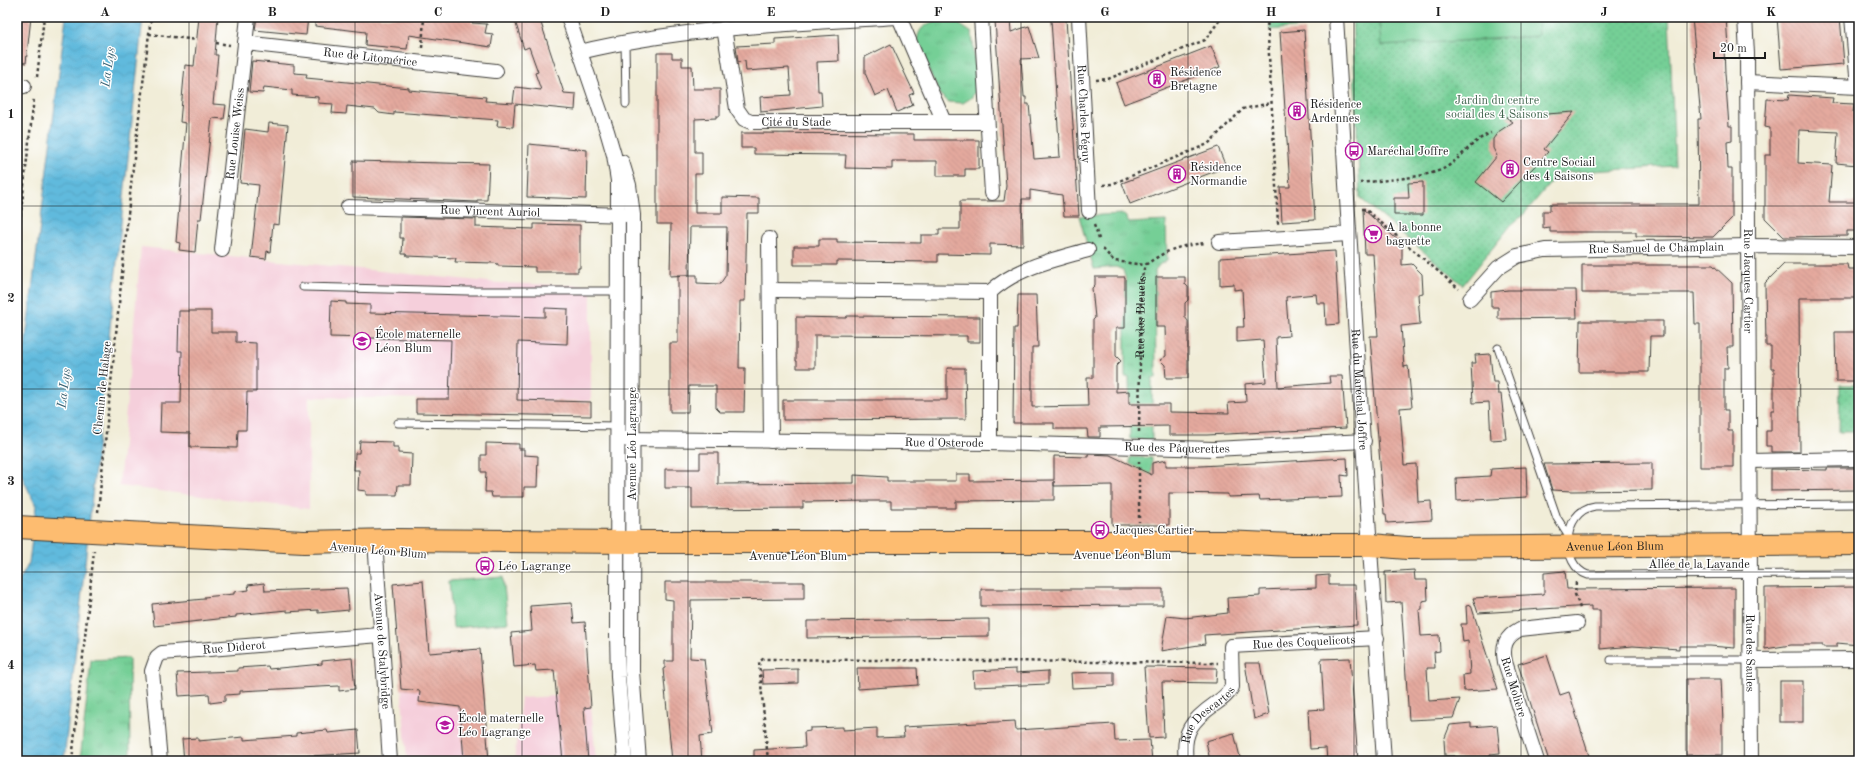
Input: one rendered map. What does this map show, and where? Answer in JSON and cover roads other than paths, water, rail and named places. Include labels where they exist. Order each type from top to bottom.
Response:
[{"type":"main road","name":"Avenue Léon Blum","points":[[17,519],[148,534],[375,546],[408,554],[624,549],[1139,542],[1224,542],[1292,546]]},
{"type":"main road","name":"Avenue Léon Blum","points":[[1751,540],[1859,533]]},
{"type":"main road","name":"Avenue Léon Blum","points":[[624,549],[1180,555],[1292,546],[1371,545],[1406,537],[1569,541],[1751,540],[1859,544]]},
{"type":"street","name":"Rue Louise Weiss","points":[[222,250],[248,17]]},
{"type":"street","name":"Avenue Léo Lagrange","points":[[568,17],[607,131],[617,168],[625,291],[624,549],[618,677],[625,761]]},
{"type":"street","points":[[580,52],[625,42],[724,28],[898,17],[944,122]]},
{"type":"street","points":[[981,17],[992,193]]},
{"type":"street","name":"Rue Charles Péguy","points":[[1078,17],[1089,211]]},
{"type":"street","name":"Rue du Maréchal Joffre","points":[[1336,17],[1384,761]]},
{"type":"street","name":"Rue Jacques Cartier","points":[[1745,17],[1747,82],[1751,540]]},
{"type":"street","points":[[1747,82],[1858,87],[1852,17]]},
{"type":"street","name":"Cité du Stade","points":[[724,28],[737,109],[744,119],[751,122],[987,122]]},
{"type":"street","name":"Rue de Litomérice","points":[[245,43],[496,71]]},
{"type":"street","name":"Avenue Léo Lagrange","points":[[607,131],[626,172],[631,196],[633,215],[625,291]]},
{"type":"street","name":"Rue Vincent Auriol","points":[[348,207],[633,215]]},
{"type":"street","points":[[1219,242],[1349,234]]},
{"type":"street","points":[[769,238],[771,441]]},
{"type":"street","name":"Rue Samuel de Champlain","points":[[1470,299],[1498,268],[1517,256],[1545,250],[1748,246],[1859,247]]},
{"type":"street","points":[[770,290],[990,292],[1001,282],[1021,271],[1051,260],[1095,249]]},
{"type":"street","name":"Rue d'Osterode","points":[[625,433],[771,441],[990,443],[990,292]]},
{"type":"street","name":"Rue des Pâquerettes","points":[[990,443],[1214,449],[1364,441]]},
{"type":"street","points":[[1751,461],[1859,459]]},
{"type":"street","name":"Rue des Saules","points":[[1751,540],[1751,761]]},
{"type":"street","name":"Avenue de Stalybridge","points":[[375,546],[380,635],[390,761]]},
{"type":"street","name":"Avenue Léo Lagrange","points":[[624,549],[639,761]]},
{"type":"street","name":"Rue Molière","points":[[1537,761],[1505,662],[1503,652],[1504,643],[1512,634],[1520,629],[1577,623]]},
{"type":"street","name":"Rue Diderot","points":[[160,761],[152,671],[157,657],[162,653],[380,635]]},
{"type":"street","name":"Rue des Coquelicots","points":[[1231,646],[1377,638]]},
{"type":"street","name":"Rue Descartes","points":[[1186,761],[1185,744],[1191,725],[1203,712],[1229,693],[1233,680],[1231,646]]},
{"type":"street","points":[[1751,660],[1859,659]]},
{"type":"lane","points":[[625,42],[626,104]]},
{"type":"lane","points":[[303,287],[456,291],[625,291]]},
{"type":"lane","points":[[1498,348],[1557,518],[1569,541]]},
{"type":"lane","points":[[398,422],[625,433]]},
{"type":"lane","name":"Avenue Léon Blum","points":[[1569,541],[1574,516],[1581,510],[1595,506],[1859,504]]},
{"type":"lane","name":"Allée de la Lavande","points":[[1569,541],[1570,555],[1576,568],[1585,574],[1596,576],[1859,574]]},
{"type":"lane","points":[[1611,660],[1751,660]]},
{"type":"water","name":"La Lys","points":[[66,17],[143,17],[64,761],[17,761],[17,585],[29,563],[36,506],[17,466],[17,410]]},
{"type":"place","name":"Résidence Bretagne","points":[[1157,79]]},
{"type":"place","name":"Résidence Ardennes","points":[[1297,111]]},
{"type":"place","name":"Maréchal Joffre","points":[[1354,151]]},
{"type":"place","name":"Centre Sociail des 4 Saisons","points":[[1510,169]]},
{"type":"place","name":"Résidence Normandie","points":[[1177,174]]},
{"type":"place","name":"A la bonne baguette","points":[[1373,234]]},
{"type":"place","name":"École maternelle Léon Blum","points":[[362,341]]},
{"type":"place","name":"Jacques Cartier","points":[[1100,530]]},
{"type":"place","name":"Léo Lagrange","points":[[485,566]]},
{"type":"place","name":"École maternelle Léo Lagrange","points":[[445,725]]},
{"type":"park label","name":"Jardin du centre social des 4 Saisons","points":[[1497,107]]}]
